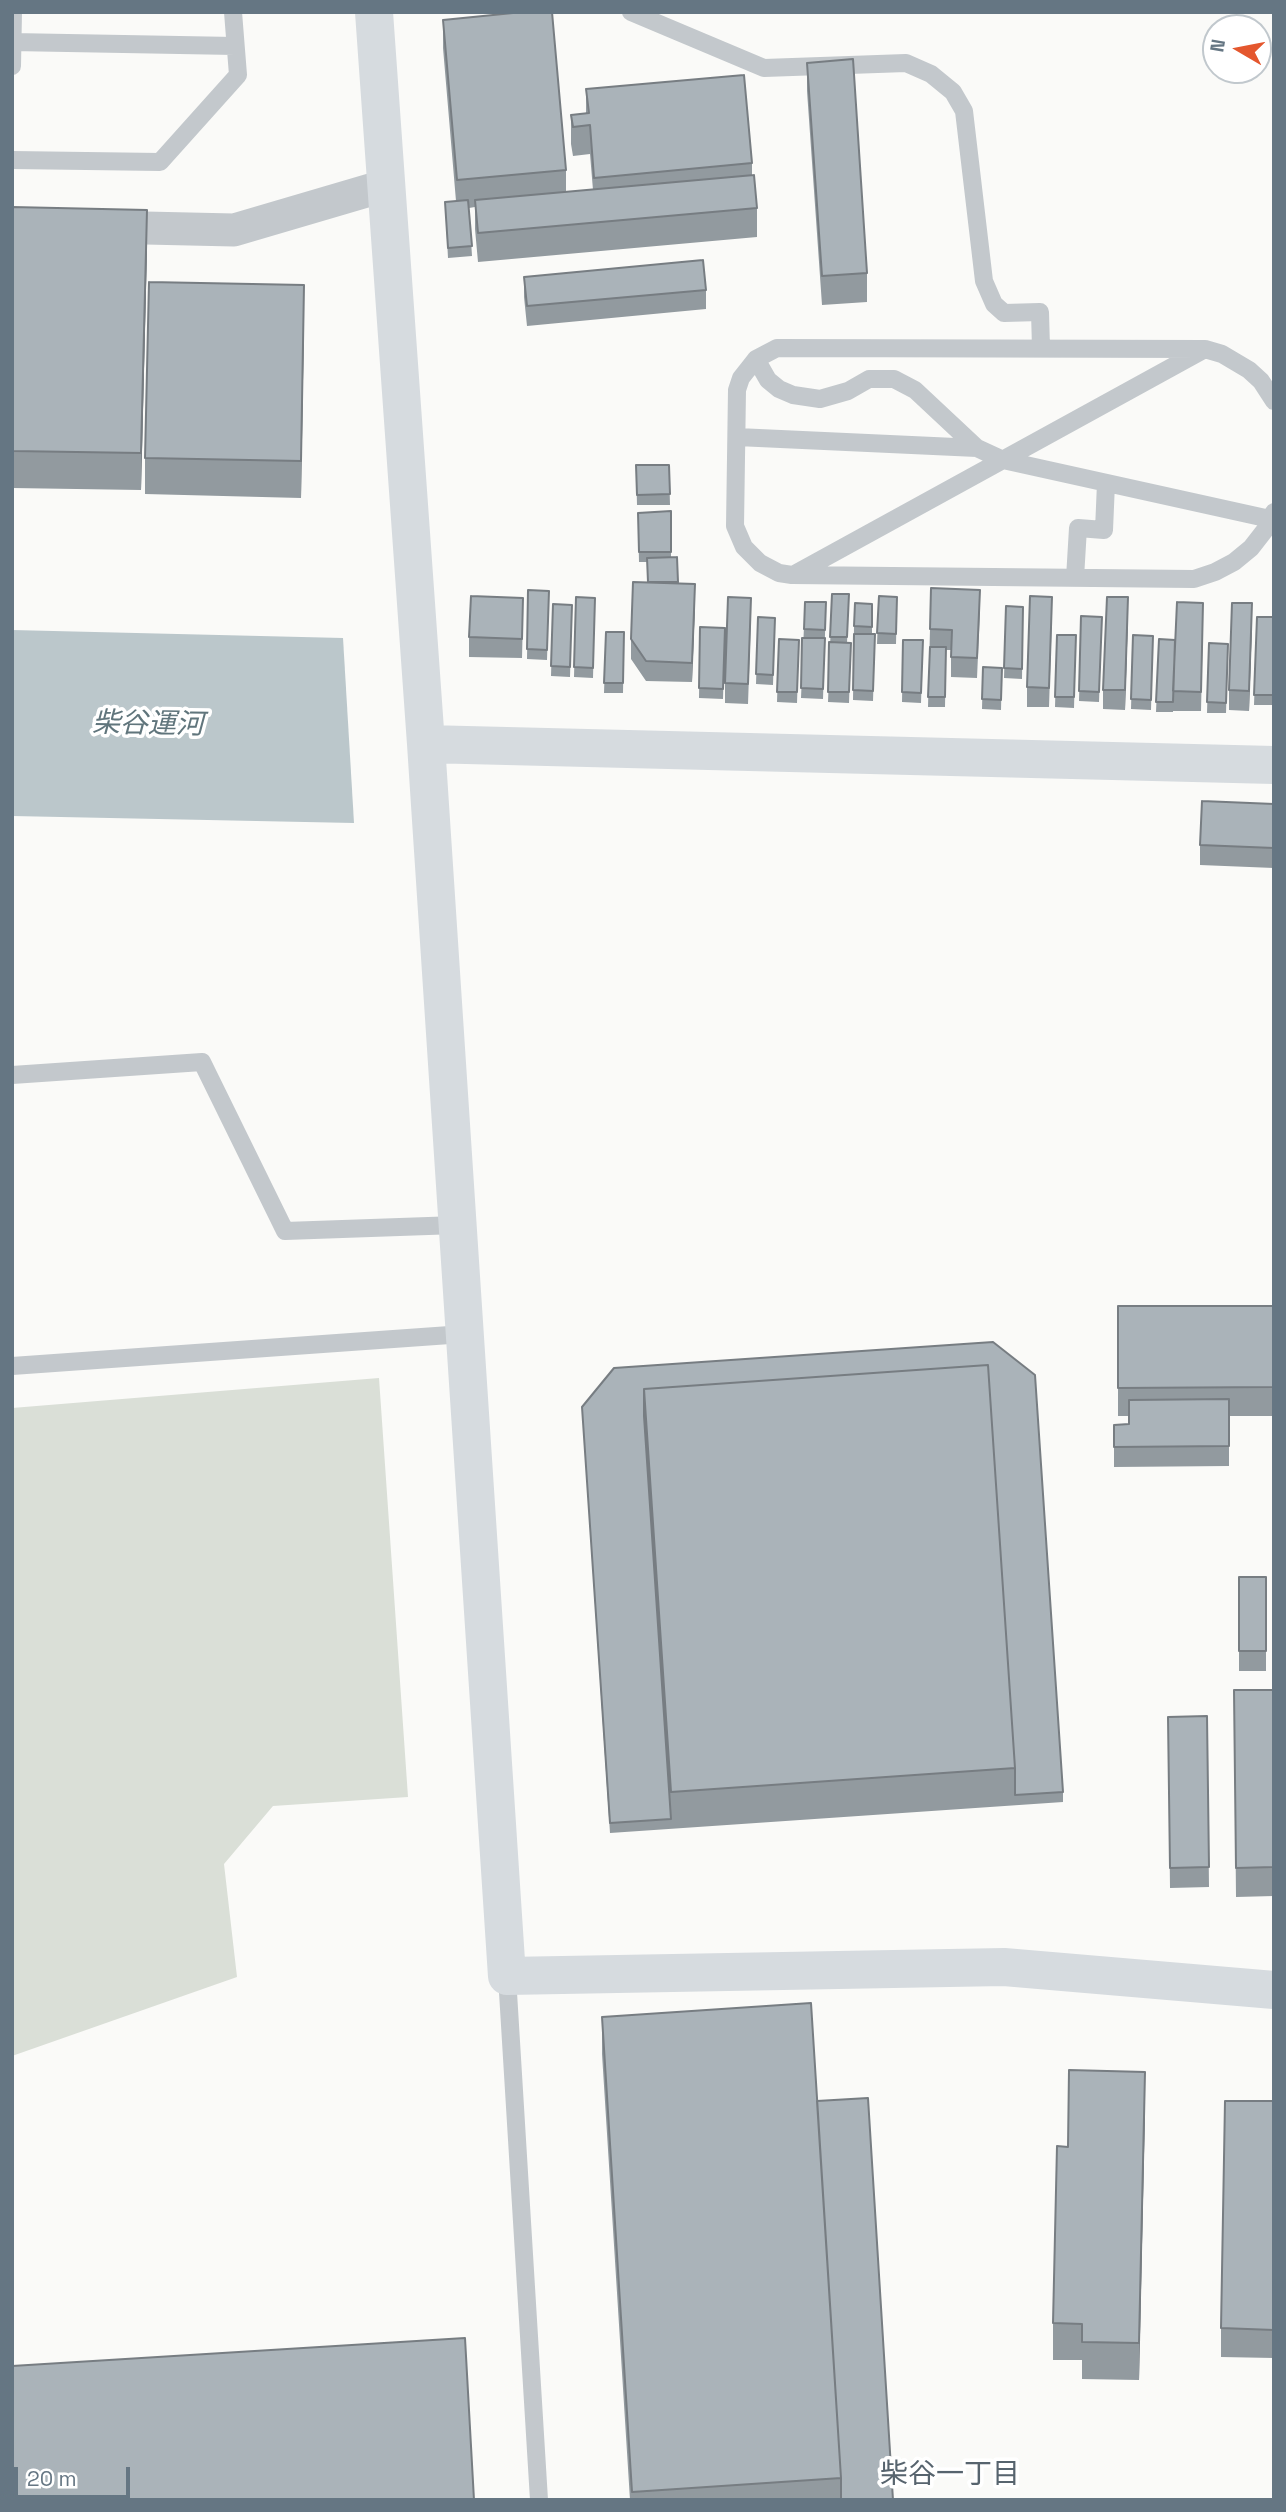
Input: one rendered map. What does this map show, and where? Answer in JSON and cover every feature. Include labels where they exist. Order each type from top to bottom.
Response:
[{"type":"street","points":[[374,12],[426,744],[507,1976],[1004,1967],[1274,1990]]},
{"type":"street","points":[[12,225],[234,230],[387,185]]},
{"type":"street","points":[[426,744],[1274,765]]},
{"type":"lane","points":[[12,65],[13,12]]},
{"type":"lane","points":[[12,160],[160,162],[237,75],[233,12]]},
{"type":"lane","points":[[631,12],[764,68],[906,63],[931,74],[953,92],[964,111],[984,281],[994,304],[1004,313],[1040,312],[1041,348]]},
{"type":"lane","points":[[12,42],[235,46]]},
{"type":"lane","points":[[756,359],[768,380],[779,389],[806,399],[834,396],[869,379],[894,379],[905,383],[976,448],[1003,460],[1272,516],[1251,548],[1234,562],[1194,579],[792,575],[779,573],[751,556],[735,526],[737,390],[741,379],[756,359],[766,352],[789,346],[1205,349],[1223,354],[1249,370],[1261,381],[1274,401]]},
{"type":"lane","points":[[792,575],[1205,349]]},
{"type":"lane","points":[[737,437],[976,448]]},
{"type":"lane","points":[[1075,578],[1078,528],[1104,530],[1106,483]]},
{"type":"lane","points":[[12,1076],[202,1062],[285,1231],[457,1225]]},
{"type":"lane","points":[[12,1367],[464,1334]]},
{"type":"lane","points":[[507,1976],[539,2500]]},
{"type":"shaded area","points":[[379,1378],[408,1797],[273,1806],[224,1864],[237,1977],[12,2056],[12,1408]]},
{"type":"water","name":"柴谷運河","points":[[12,630],[343,638],[354,823],[12,816]]},
{"type":"building","points":[[523,12],[552,12],[566,170],[457,180],[443,20]]},
{"type":"building","points":[[853,59],[867,273],[822,276],[807,63]]},
{"type":"building","points":[[744,75],[752,163],[594,178],[590,125],[573,127],[571,115],[589,113],[586,89]]},
{"type":"building","points":[[754,175],[757,208],[478,233],[475,200]]},
{"type":"building","points":[[468,200],[472,246],[448,248],[445,202]]},
{"type":"building","points":[[12,207],[147,210],[141,453],[12,451]]},
{"type":"building","points":[[703,260],[706,290],[527,306],[524,277]]},
{"type":"building","points":[[149,282],[304,285],[301,461],[145,458]]},
{"type":"building","points":[[636,465],[669,465],[670,494],[637,495]]},
{"type":"building","points":[[671,511],[671,552],[639,552],[638,513]]},
{"type":"building","points":[[677,557],[678,582],[648,582],[647,558]]},
{"type":"building","points":[[633,582],[695,584],[692,663],[646,661],[631,639]]},
{"type":"building","points":[[931,588],[980,590],[977,658],[951,657],[952,630],[930,629]]},
{"type":"building","points":[[528,590],[549,591],[547,650],[527,649]]},
{"type":"building","points":[[832,594],[849,594],[847,637],[830,637]]},
{"type":"building","points":[[471,596],[523,598],[522,639],[469,637]]},
{"type":"building","points":[[879,596],[897,597],[896,634],[877,633]]},
{"type":"building","points":[[1030,596],[1052,597],[1049,688],[1027,687]]},
{"type":"building","points":[[576,597],[595,598],[593,668],[574,667]]},
{"type":"building","points":[[728,597],[751,598],[748,684],[725,683]]},
{"type":"building","points":[[1107,597],[1128,597],[1125,690],[1103,690]]},
{"type":"building","points":[[805,602],[826,602],[825,630],[804,629]]},
{"type":"building","points":[[1177,602],[1203,603],[1201,692],[1173,691]]},
{"type":"building","points":[[855,603],[872,604],[872,627],[854,626]]},
{"type":"building","points":[[1232,603],[1252,603],[1249,691],[1229,690]]},
{"type":"building","points":[[553,604],[572,605],[570,667],[551,666]]},
{"type":"building","points":[[1006,606],[1023,607],[1022,669],[1004,668]]},
{"type":"building","points":[[1081,616],[1102,617],[1099,692],[1079,691]]},
{"type":"building","points":[[758,617],[775,618],[773,675],[756,674]]},
{"type":"building","points":[[1257,617],[1274,617],[1274,695],[1254,695]]},
{"type":"building","points":[[700,627],[725,628],[723,689],[699,688]]},
{"type":"building","points":[[606,632],[624,632],[623,683],[604,683]]},
{"type":"building","points":[[854,634],[875,634],[873,691],[853,690]]},
{"type":"building","points":[[1057,635],[1076,635],[1074,697],[1055,697]]},
{"type":"building","points":[[1133,635],[1153,636],[1151,700],[1131,699]]},
{"type":"building","points":[[802,638],[825,638],[823,689],[801,688]]},
{"type":"building","points":[[779,639],[799,640],[797,692],[777,692]]},
{"type":"building","points":[[1159,639],[1175,640],[1173,702],[1156,702]]},
{"type":"building","points":[[903,640],[923,640],[921,693],[902,692]]},
{"type":"building","points":[[829,642],[851,643],[849,692],[828,692]]},
{"type":"building","points":[[1209,643],[1228,644],[1226,703],[1207,702]]},
{"type":"building","points":[[930,647],[946,647],[945,697],[928,697]]},
{"type":"building","points":[[983,667],[1002,668],[1001,700],[982,699]]},
{"type":"building","points":[[1202,801],[1274,804],[1274,848],[1200,845]]},
{"type":"building","points":[[1118,1306],[1274,1306],[1274,1387],[1118,1388]]},
{"type":"building","points":[[993,1342],[1035,1375],[1063,1792],[1015,1795],[988,1365],[644,1389],[671,1819],[610,1823],[582,1407],[614,1368]]},
{"type":"building","points":[[988,1365],[1015,1768],[671,1792],[644,1389]]},
{"type":"building","points":[[1229,1399],[1229,1446],[1114,1447],[1114,1425],[1129,1424],[1129,1400]]},
{"type":"building","points":[[1239,1577],[1266,1577],[1266,1651],[1239,1651]]},
{"type":"building","points":[[1234,1690],[1274,1690],[1274,1867],[1236,1868]]},
{"type":"building","points":[[1207,1716],[1209,1867],[1170,1868],[1168,1717]]},
{"type":"building","points":[[811,2003],[841,2478],[632,2492],[602,2017]]},
{"type":"building","points":[[1069,2070],[1145,2072],[1139,2343],[1082,2342],[1082,2324],[1053,2323],[1057,2146],[1068,2147]]},
{"type":"building","points":[[868,2098],[893,2500],[841,2500],[817,2101]]},
{"type":"building","points":[[1225,2101],[1274,2101],[1274,2330],[1221,2328]]},
{"type":"building","points":[[465,2338],[474,2500],[12,2500],[12,2366]]},
{"type":"district","name":"柴谷一丁目","points":[[950,2475]]}]
